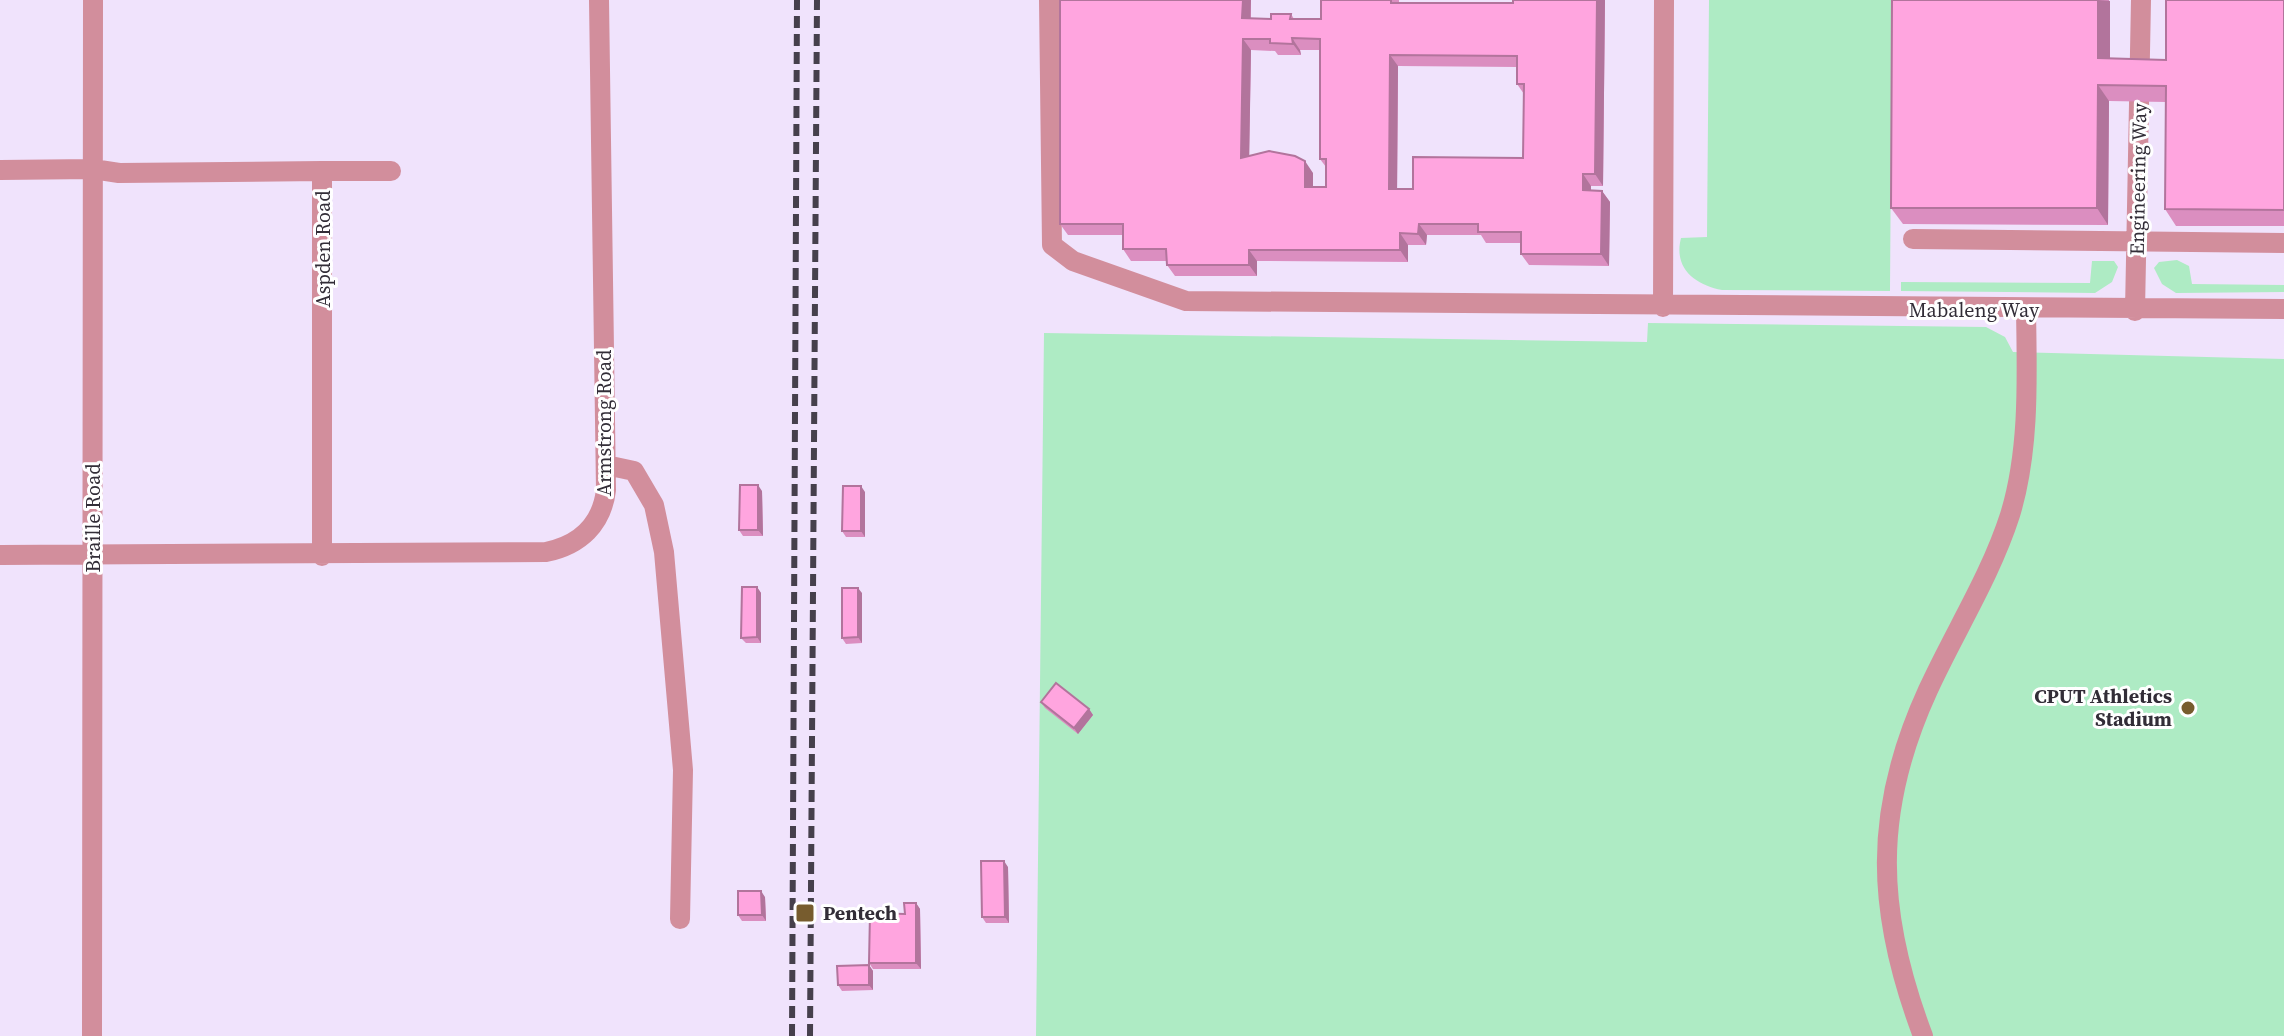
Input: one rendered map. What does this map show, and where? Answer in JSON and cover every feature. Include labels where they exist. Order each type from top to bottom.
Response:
[{"type":"street","name":"Braille Road","points":[[92,1036],[93,0]]},
{"type":"street","name":"Armstrong Road","points":[[0,555],[322,556],[560,549],[584,536],[600,515],[606,490],[599,0]]},
{"type":"street","name":"Mabaleng Way","points":[[1049,0],[1052,245],[1073,261],[1186,301],[2135,311],[2284,309]]},
{"type":"street","points":[[1663,307],[1664,0]]},
{"type":"street","name":"Engineering Way","points":[[2135,311],[2141,0]]},
{"type":"street","name":"Aspden Road","points":[[0,170],[93,169],[119,173],[322,171],[322,556]]},
{"type":"street","points":[[322,171],[391,171]]},
{"type":"street","points":[[1913,239],[2284,243]]},
{"type":"street","points":[[1923,1036],[1905,990],[1887,907],[1885,836],[1889,806],[1895,779],[1928,691],[1978,596],[2011,511],[2023,435],[2026,310]]},
{"type":"street","points":[[606,465],[634,471],[654,505],[664,552],[683,770],[680,919]]},
{"type":"green space","points":[[1709,0],[1892,0],[1890,291],[1722,290],[1695,280],[1684,267],[1679,249],[1681,238],[1707,237]]},
{"type":"green space","points":[[2177,260],[2189,266],[2192,284],[2284,285],[2284,292],[2176,293],[2162,284],[2154,268],[2159,262]]},
{"type":"green space","points":[[2092,261],[2114,261],[2118,267],[2112,282],[2095,293],[1901,291],[1901,282],[2090,283]]},
{"type":"green space","points":[[1648,323],[1986,327],[2005,337],[2013,352],[2284,359],[2284,1036],[1036,1036],[1044,333],[1647,342]]},
{"type":"building","points":[[1060,0],[1243,0],[1242,18],[1271,19],[1271,14],[1291,14],[1290,19],[1321,19],[1321,0],[1513,3],[1513,0],[1597,0],[1595,174],[1583,174],[1583,190],[1602,191],[1601,254],[1521,254],[1521,232],[1478,232],[1478,224],[1419,224],[1418,234],[1400,233],[1400,250],[1249,250],[1249,265],[1167,265],[1166,249],[1123,249],[1123,224],[1060,224]],"holes":[[[1292,38],[1320,39],[1320,159],[1326,159],[1326,187],[1305,187],[1305,161],[1295,156],[1269,151],[1241,158],[1243,39],[1270,39],[1270,43],[1293,44]],[[1390,55],[1517,56],[1517,84],[1524,84],[1523,158],[1413,157],[1413,189],[1389,189]]]},
{"type":"building","points":[[1892,0],[2098,0],[2098,58],[2166,60],[2166,0],[2284,0],[2284,210],[2165,209],[2166,86],[2098,85],[2097,208],[1891,208]]},
{"type":"building","points":[[740,485],[758,485],[758,530],[739,530]]},
{"type":"building","points":[[843,486],[861,486],[861,531],[842,531]]},
{"type":"building","points":[[742,587],[757,587],[757,637],[741,638]]},
{"type":"building","points":[[842,588],[858,588],[858,637],[842,638]]},
{"type":"building","points":[[1056,683],[1089,709],[1074,728],[1041,702]]},
{"type":"building","points":[[981,861],[1004,861],[1005,917],[982,917]]},
{"type":"building","points":[[738,891],[761,891],[762,915],[738,915]]},
{"type":"building","points":[[904,903],[916,903],[916,963],[869,963],[870,913],[905,914]]},
{"type":"building","points":[[869,965],[869,985],[838,985],[837,966]]},
{"type":"railway","points":[[792,1036],[797,0]]},
{"type":"railway","points":[[810,1036],[817,0]]},
{"type":"place","name":"CPUT Athletics Stadium","points":[[2188,708]]},
{"type":"place","name":"Pentech","points":[[805,913]]}]
